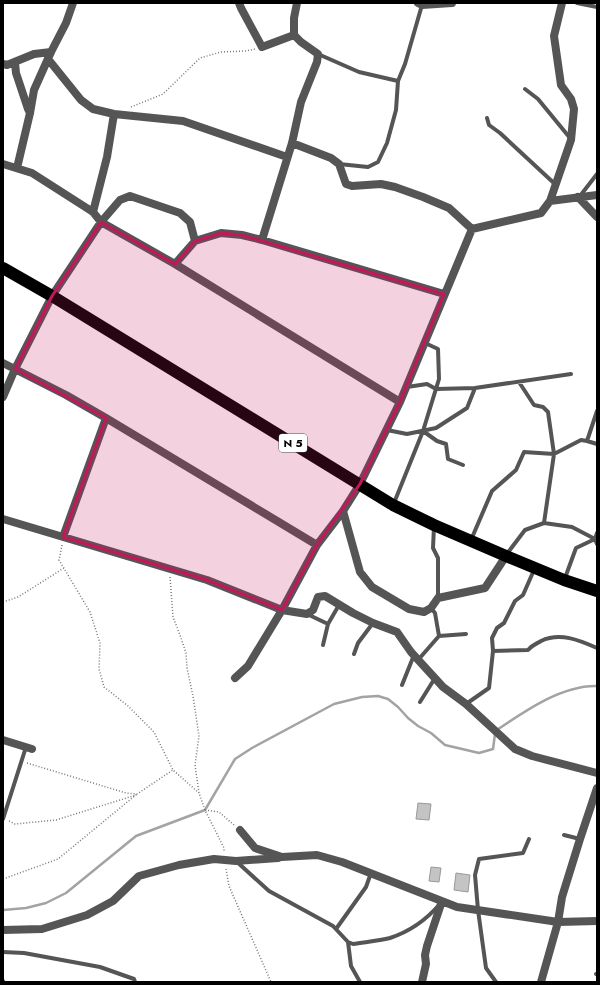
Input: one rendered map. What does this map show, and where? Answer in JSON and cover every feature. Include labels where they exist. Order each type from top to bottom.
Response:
[{"type":"highway","name":"N 5","points":[[3,268],[52,296],[393,504],[434,525],[506,556],[564,580],[597,591]]},
{"type":"street","points":[[17,168],[34,90],[49,55],[66,23],[73,3]]},
{"type":"street","points":[[240,3],[241,8],[262,47],[294,35]]},
{"type":"street","points":[[262,240],[292,143],[301,102],[317,62],[318,54],[294,35],[294,18],[297,3]]},
{"type":"street","points":[[420,4],[452,3]]},
{"type":"street","points":[[472,229],[541,213],[550,201],[571,140],[574,109],[571,99],[561,85],[554,36],[562,3]]},
{"type":"street","points":[[3,64],[7,65],[15,63],[34,54],[49,55]]},
{"type":"street","points":[[49,55],[81,100],[93,109],[114,114],[183,121],[287,157]]},
{"type":"street","points":[[15,63],[16,73],[30,113]]},
{"type":"street","points":[[93,212],[114,114]]},
{"type":"street","points":[[292,143],[331,158],[339,164],[346,184],[352,186],[381,184],[395,187],[449,208],[472,229]]},
{"type":"street","points":[[3,164],[32,173],[93,212],[101,222],[175,264],[400,402]]},
{"type":"street","points":[[550,201],[597,195]]},
{"type":"street","points":[[3,397],[15,369],[52,296],[101,222],[120,200],[130,196],[180,213],[190,222],[195,241]]},
{"type":"street","points":[[578,197],[597,217]]},
{"type":"street","points":[[235,678],[248,666],[282,610],[317,546],[343,511],[360,484],[400,402],[472,229]]},
{"type":"street","points":[[175,264],[195,241],[222,233],[242,235],[444,294]]},
{"type":"street","points":[[3,363],[66,395],[106,418],[317,546]]},
{"type":"street","points":[[63,537],[106,418]]},
{"type":"street","points":[[343,511],[360,572],[372,587],[409,609],[424,612],[431,608],[438,598],[485,588],[506,556]]},
{"type":"street","points":[[3,519],[206,580],[282,610],[307,614],[313,610],[318,597],[325,596],[373,623],[397,632],[416,657],[443,687],[466,704],[515,749],[520,752],[597,773]]},
{"type":"street","points":[[3,740],[29,748]]},
{"type":"street","points":[[541,982],[558,922],[562,897],[597,788]]},
{"type":"street","points":[[240,830],[255,848],[282,857]]},
{"type":"street","points":[[3,930],[42,929],[87,915],[113,901],[139,876],[179,865],[214,859],[236,861],[317,856],[342,862],[457,907],[558,922],[597,922]]},
{"type":"street","points":[[422,982],[426,964],[425,955],[427,946],[442,901]]},
{"type":"lane","points":[[577,3],[597,7]]},
{"type":"lane","points":[[339,164],[368,167],[378,162],[387,143],[396,110],[398,81],[405,64],[420,4]]},
{"type":"lane","points":[[318,54],[359,72],[398,81]]},
{"type":"lane","points":[[525,89],[538,99],[571,140]]},
{"type":"lane","points":[[487,118],[489,124],[556,185]]},
{"type":"lane","points":[[578,197],[597,174]]},
{"type":"lane","points":[[393,504],[423,431],[440,379],[438,349],[424,342]]},
{"type":"lane","points":[[406,387],[427,384],[436,389],[475,388],[571,374]]},
{"type":"lane","points":[[519,382],[534,405],[543,407],[548,412],[554,454],[544,523]]},
{"type":"lane","points":[[387,430],[407,434],[436,428],[467,408],[475,388]]},
{"type":"lane","points":[[587,441],[597,411]]},
{"type":"lane","points":[[423,431],[437,441],[446,444],[448,459],[464,465]]},
{"type":"lane","points":[[471,540],[492,491],[516,470],[524,452],[554,454],[582,440],[597,444]]},
{"type":"lane","points":[[506,556],[525,530],[544,523],[572,527],[595,539]]},
{"type":"lane","points":[[434,525],[433,548],[438,558],[438,598]]},
{"type":"lane","points":[[597,533],[595,539],[597,544]]},
{"type":"lane","points":[[564,580],[576,548],[595,539]]},
{"type":"lane","points":[[466,704],[489,688],[493,651],[492,638],[497,628],[504,623],[515,601],[523,595],[535,568]]},
{"type":"lane","points":[[323,645],[328,624],[339,605]]},
{"type":"lane","points":[[431,608],[435,613],[439,636]]},
{"type":"lane","points":[[307,614],[328,624]]},
{"type":"lane","points":[[354,654],[358,643],[373,623]]},
{"type":"lane","points":[[402,685],[416,657],[439,636],[466,634]]},
{"type":"lane","points":[[493,651],[528,650],[532,646],[549,638],[569,637],[597,648]]},
{"type":"lane","points":[[420,702],[435,678]]},
{"type":"lane","points":[[3,819],[21,762],[29,748]]},
{"type":"lane","points":[[564,835],[580,839]]},
{"type":"lane","points":[[496,982],[486,968],[475,875],[479,859],[524,852],[529,838]]},
{"type":"lane","points":[[236,861],[269,890],[333,926],[348,942],[353,944],[388,938],[406,931],[430,914],[442,901]]},
{"type":"lane","points":[[336,929],[366,886],[371,873]]},
{"type":"lane","points":[[348,942],[351,966],[360,982]]},
{"type":"lane","points":[[3,952],[24,953],[100,967],[134,979],[135,982]]},
{"type":"path","points":[[114,114],[163,94],[200,58],[221,52],[246,51],[262,47]]},
{"type":"path","points":[[63,537],[59,560],[90,612],[100,643],[99,669],[104,687],[128,706],[154,732],[173,770],[199,793]]},
{"type":"path","points":[[3,602],[18,597],[64,568]]},
{"type":"path","points":[[169,569],[173,618],[186,653],[187,668],[200,736],[195,765],[199,793],[205,810],[224,848],[224,860],[229,886],[271,982]]},
{"type":"path","points":[[21,762],[126,794],[137,794]]},
{"type":"path","points":[[3,879],[58,859],[137,794],[173,770]]},
{"type":"path","points":[[3,819],[15,824],[56,820],[137,794]]},
{"type":"path","points":[[205,810],[219,812],[240,830]]},
{"type":"highlighted area","points":[[101,222],[175,264],[195,241],[221,233],[242,235],[444,294],[400,402],[360,484],[317,545],[282,610],[207,580],[63,537],[106,418],[15,369],[52,296]]},
{"type":"building","points":[[418,803],[431,804],[429,820],[416,819]]},
{"type":"building","points":[[431,867],[441,868],[439,882],[429,881]]},
{"type":"building","points":[[456,873],[470,875],[468,892],[454,890]]},
{"type":"waterway","points":[[497,730],[532,707],[557,694],[584,687],[597,686]]},
{"type":"waterway","points":[[3,910],[26,908],[46,903],[66,893],[136,836],[205,810],[235,759],[252,748],[334,704],[362,697],[378,696],[388,699],[408,718],[418,726],[431,733],[445,745],[479,753],[493,749],[495,734]]}]
